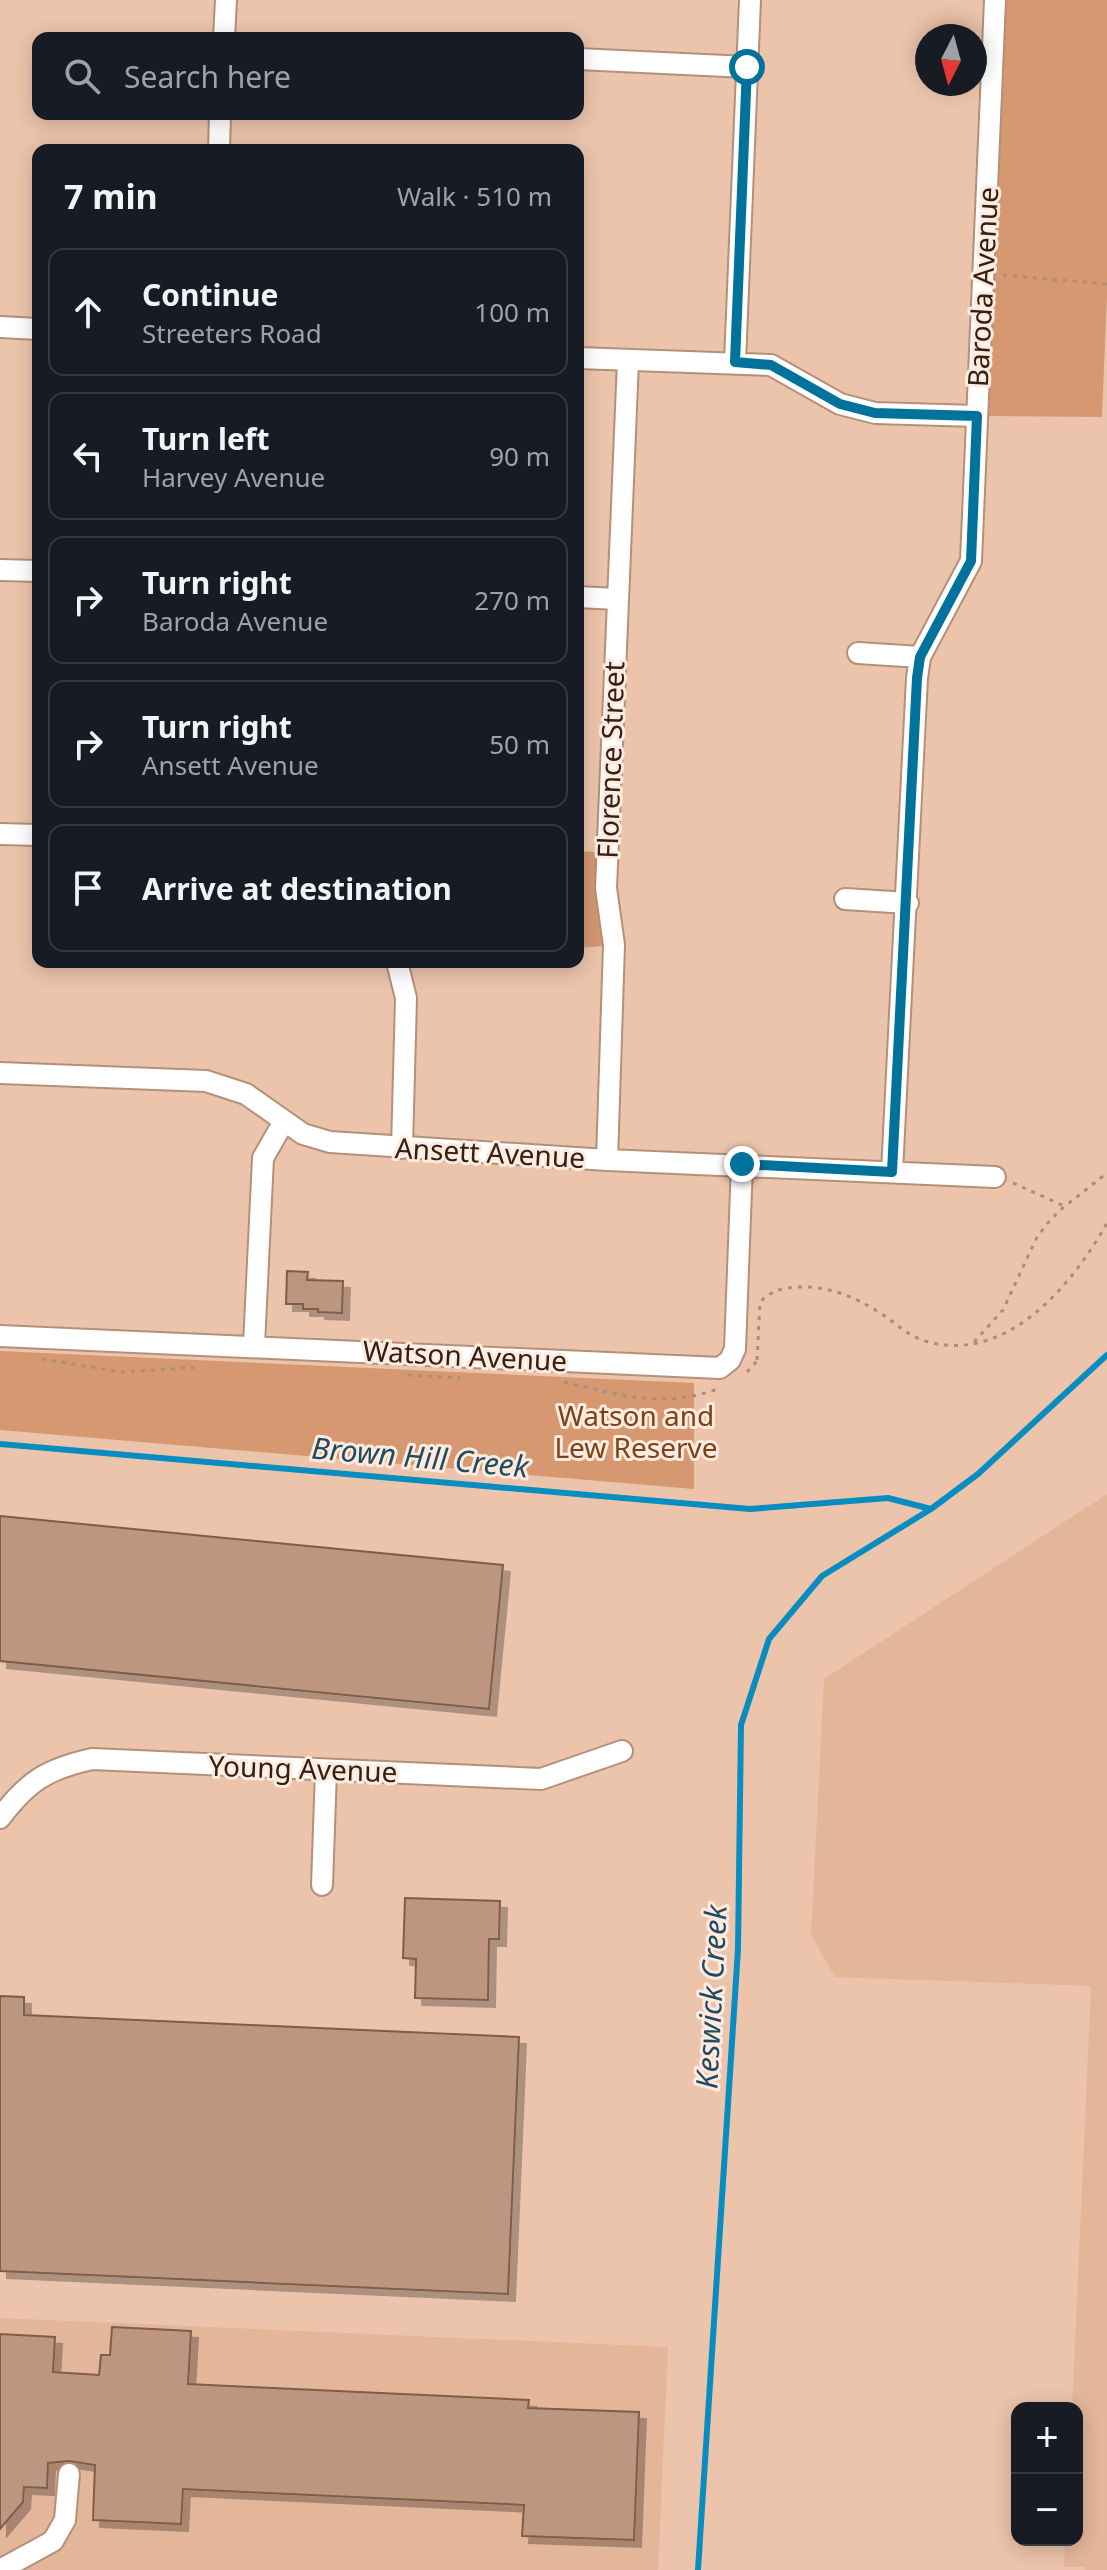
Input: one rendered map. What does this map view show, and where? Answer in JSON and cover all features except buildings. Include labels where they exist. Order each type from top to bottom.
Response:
[{"type":"street","points":[[224,32],[226,0]]},
{"type":"street","points":[[735,362],[750,0]]},
{"type":"street","name":"Baroda Avenue","points":[[892,1172],[920,657],[971,561],[995,0]]},
{"type":"street","points":[[584,59],[747,67]]},
{"type":"street","points":[[219,144],[220,120]]},
{"type":"street","points":[[0,327],[32,329]]},
{"type":"street","points":[[584,358],[771,365],[840,404],[875,413],[977,416]]},
{"type":"street","name":"Florence Street","points":[[607,1160],[614,945],[606,888],[628,361]]},
{"type":"street","points":[[0,570],[32,571]]},
{"type":"street","points":[[584,597],[617,599]]},
{"type":"street","points":[[858,653],[920,657]]},
{"type":"street","points":[[0,834],[32,835]]},
{"type":"street","points":[[845,899],[908,903]]},
{"type":"street","points":[[398,968],[406,998],[402,1148]]},
{"type":"street","name":"Ansett Avenue","points":[[0,1073],[206,1081],[246,1094],[283,1123],[303,1134],[330,1142],[607,1160],[995,1177]]},
{"type":"street","points":[[254,1345],[263,1158],[283,1123]]},
{"type":"street","points":[[735,1349],[742,1164]]},
{"type":"street","name":"Watson Avenue","points":[[0,1336],[254,1345],[708,1368],[720,1368],[730,1360],[735,1349]]},
{"type":"street","name":"Young Avenue","points":[[0,1818],[20,1792],[54,1768],[92,1759],[541,1779],[622,1751]]},
{"type":"street","points":[[322,1885],[326,1770]]},
{"type":"street","points":[[0,2570],[53,2541],[65,2520],[69,2474]]},
{"type":"path","points":[[983,274],[1107,284]]},
{"type":"path","points":[[973,1343],[1003,1310],[1036,1239],[1064,1206],[1107,1173]]},
{"type":"path","points":[[995,1177],[1039,1192],[1064,1206]]},
{"type":"path","points":[[743,1377],[758,1360],[760,1302],[783,1288],[825,1286],[884,1315],[908,1335],[955,1348],[1011,1328],[1048,1304],[1072,1276],[1107,1223]]},
{"type":"path","points":[[735,1349],[758,1360]]},
{"type":"path","points":[[38,1358],[122,1372],[207,1366]]},
{"type":"path","points":[[401,1374],[467,1378]]},
{"type":"path","points":[[552,1380],[618,1396],[650,1399],[697,1397],[723,1387]]},
{"type":"shaded area","points":[[1107,1494],[1107,2570],[1064,2567],[1065,2546],[1083,2546],[1083,2402],[1072,2402],[1091,1986],[835,1977],[811,1935],[824,1679]]},
{"type":"shaded area","points":[[0,2318],[668,2347],[658,2570],[0,2570]]},
{"type":"green space","points":[[995,0],[1107,0],[1107,294],[1102,417],[977,416]]},
{"type":"green space","points":[[584,851],[607,853],[614,945],[584,948]]},
{"type":"green space","name":"Watson and Lew Reserve","points":[[0,1351],[694,1383],[694,1489],[0,1430]]},
{"type":"waterway","name":"Keswick Creek","points":[[698,2570],[738,1949],[741,1725],[769,1639],[822,1576],[931,1509],[978,1474],[1107,1355]]},
{"type":"waterway","name":"Brown Hill Creek","points":[[0,1444],[750,1509],[888,1498],[931,1509]]},
{"type":"route","points":[[742,1164],[892,1172],[917,678],[920,657],[971,561],[977,416],[875,413],[840,404],[771,365],[735,362],[747,67]]}]
